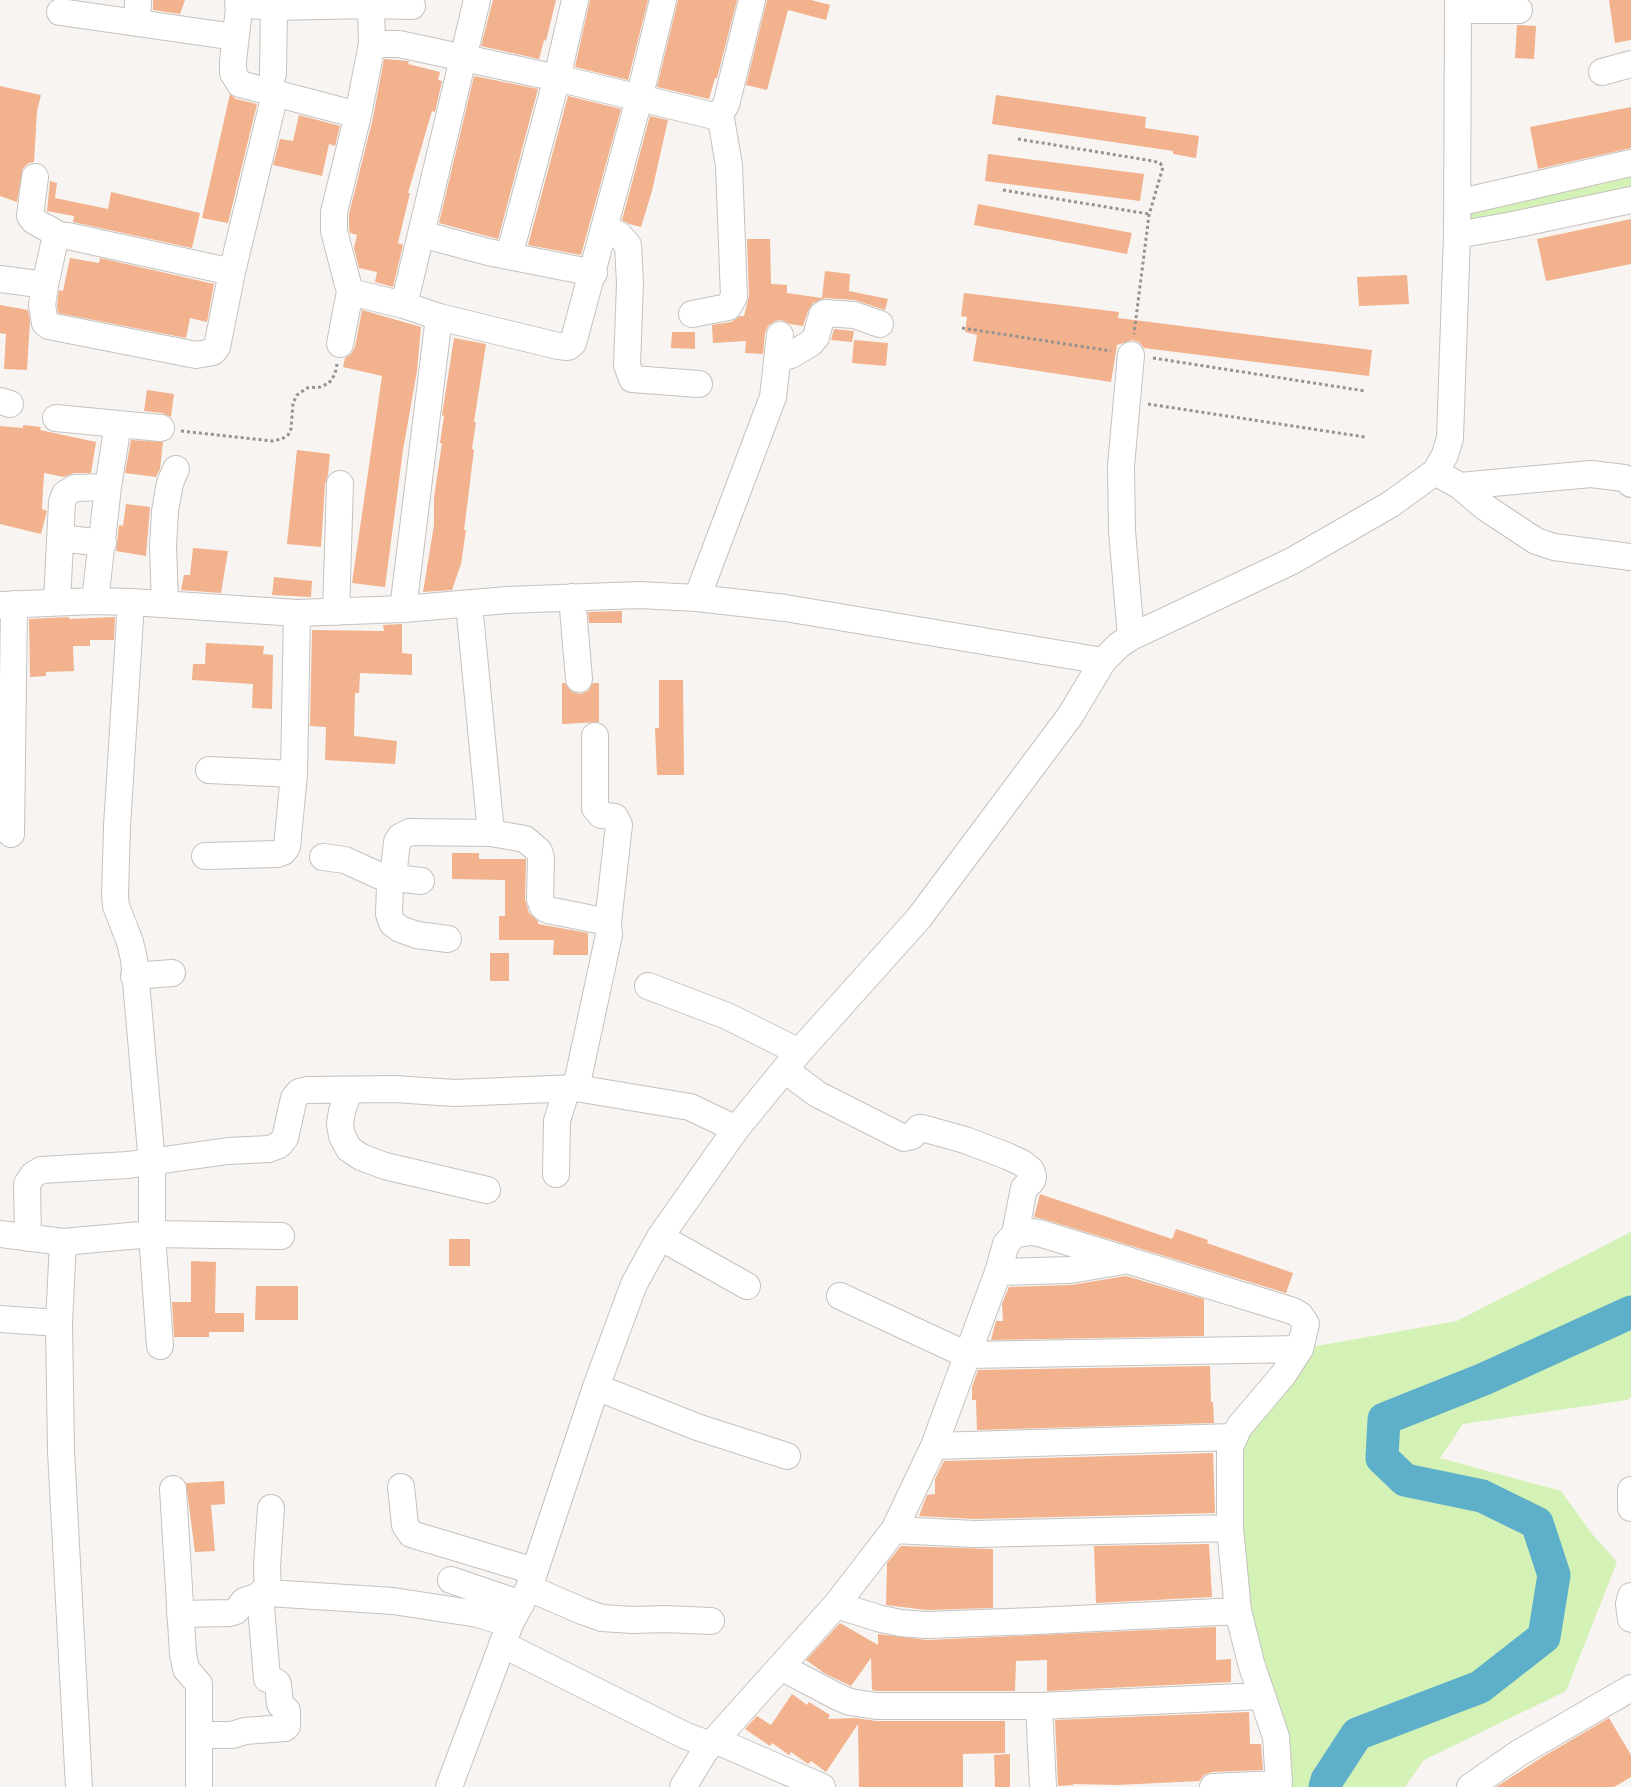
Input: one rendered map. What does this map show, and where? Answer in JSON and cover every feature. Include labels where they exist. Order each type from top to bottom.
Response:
[{"type":"street","points":[[404,305],[477,0]]},
{"type":"street","points":[[509,256],[557,78],[575,0]]},
{"type":"street","points":[[350,292],[404,305],[439,317],[568,347],[573,343],[594,273],[663,0]]},
{"type":"street","points":[[372,44],[399,44],[462,57],[714,116],[720,113],[726,105],[731,91],[752,0]]},
{"type":"street","points":[[358,116],[274,84],[240,84],[233,72],[239,2],[274,8],[412,6]]},
{"type":"street","points":[[340,344],[350,292],[334,231],[334,212],[358,116],[372,44],[371,5]]},
{"type":"street","points":[[449,1787],[519,1606],[634,1284],[660,1237],[736,1129],[792,1061],[920,918],[1070,716],[1103,660],[1131,637],[1292,561],[1391,504],[1435,472],[1445,455],[1450,438],[1457,235],[1458,5],[1519,10]]},
{"type":"street","points":[[61,236],[54,244],[42,305],[45,322],[49,326],[196,355],[213,352],[217,347],[274,84],[274,8]]},
{"type":"street","points":[[60,12],[137,12],[235,37]]},
{"type":"street","points":[[1602,72],[1631,64]]},
{"type":"street","points":[[692,314],[728,307],[734,297],[729,165],[720,113]]},
{"type":"street","points":[[1457,203],[1631,163]]},
{"type":"street","points":[[35,177],[30,216],[34,221],[61,236],[232,272]]},
{"type":"street","points":[[1457,235],[1631,200]]},
{"type":"street","points":[[605,228],[619,235],[628,245],[630,283],[627,365],[632,379],[699,384]]},
{"type":"street","points":[[421,234],[509,256],[594,273]]},
{"type":"street","points":[[0,279],[45,285]]},
{"type":"street","points":[[697,598],[773,397],[777,379],[778,347],[791,355],[811,343],[816,338],[822,315],[825,313],[855,315],[880,324]]},
{"type":"street","points":[[403,609],[439,317]]},
{"type":"street","points":[[1131,355],[1121,466],[1122,531],[1131,637]]},
{"type":"street","points":[[56,418],[161,428]]},
{"type":"street","points":[[95,602],[118,424]]},
{"type":"street","points":[[165,604],[163,546],[165,511],[170,483],[176,469]]},
{"type":"street","points":[[1435,472],[1460,486],[1486,508],[1536,541],[1554,547],[1631,557]]},
{"type":"street","points":[[1460,486],[1591,474],[1624,478],[1631,484]]},
{"type":"street","points":[[336,612],[340,484]]},
{"type":"street","points":[[57,602],[62,502],[65,494],[75,488],[108,488]]},
{"type":"street","points":[[60,538],[103,543]]},
{"type":"street","points":[[10,834],[7,604],[131,602],[297,613],[639,595],[697,598],[785,608],[1103,660]]},
{"type":"street","points":[[572,597],[579,679]]},
{"type":"street","points":[[131,602],[117,826],[115,896],[116,906],[133,951],[152,1163],[152,1234],[160,1346]]},
{"type":"street","points":[[469,604],[491,833]]},
{"type":"street","points":[[205,856],[277,854],[284,852],[289,843],[294,774],[297,613]]},
{"type":"street","points":[[556,1174],[557,1121],[572,1088],[609,935],[608,922],[619,825],[615,817],[601,815],[596,808],[596,736]]},
{"type":"street","points":[[209,770],[294,774]]},
{"type":"street","points":[[448,939],[417,935],[400,929],[392,923],[388,901],[390,886],[397,842],[404,834],[491,833],[525,839],[539,851],[540,902],[546,909],[608,922]]},
{"type":"street","points":[[322,857],[338,858],[373,874],[421,881]]},
{"type":"street","points":[[134,976],[172,973]]},
{"type":"street","points":[[648,986],[727,1016],[792,1061],[817,1094],[904,1138],[912,1136],[919,1128],[922,1128],[975,1144],[1022,1163],[1031,1170],[1033,1176],[1024,1188],[1015,1234],[1006,1244],[998,1272],[934,1446],[894,1530],[836,1605],[710,1745],[683,1787]]},
{"type":"street","points":[[28,1238],[27,1184],[33,1175],[41,1170],[152,1163],[228,1151],[269,1149],[279,1145],[285,1138],[294,1098],[299,1092],[307,1090],[394,1089],[455,1093],[572,1088],[690,1107],[736,1129]]},
{"type":"street","points":[[349,1091],[340,1124],[342,1136],[349,1149],[361,1157],[385,1166],[487,1190]]},
{"type":"street","points":[[1015,1234],[1039,1233],[1293,1311],[1300,1315],[1306,1324],[1299,1349],[1283,1375],[1239,1427],[1230,1447],[1230,1528],[1238,1611],[1251,1663],[1276,1737],[1279,1784],[1213,1787]]},
{"type":"street","points":[[0,1234],[63,1242],[152,1234],[280,1236]]},
{"type":"street","points":[[660,1237],[747,1286]]},
{"type":"street","points":[[63,1242],[59,1323],[61,1451],[79,1787]]},
{"type":"street","points":[[998,1272],[1070,1270],[1128,1260]]},
{"type":"street","points":[[840,1296],[967,1355],[1299,1349]]},
{"type":"street","points":[[0,1319],[59,1323]]},
{"type":"street","points":[[596,1387],[697,1427],[788,1456]]},
{"type":"street","points":[[934,1446],[1233,1437]]},
{"type":"street","points":[[401,1487],[405,1525],[411,1534],[519,1606],[684,1735],[822,1787]]},
{"type":"street","points":[[173,1489],[180,1614],[186,1669],[199,1684],[199,1787]]},
{"type":"street","points":[[1631,1490],[1631,1508]]},
{"type":"street","points":[[200,1735],[232,1735],[245,1731],[287,1726],[287,1711],[280,1704],[278,1684],[275,1681],[269,1681],[267,1677],[264,1594],[271,1508]]},
{"type":"street","points":[[894,1530],[975,1534],[1230,1528]]},
{"type":"street","points":[[452,1580],[519,1606]]},
{"type":"street","points":[[180,1614],[230,1613],[236,1611],[244,1601],[264,1594],[405,1603],[478,1614],[519,1606],[582,1611],[603,1618],[711,1622]]},
{"type":"street","points":[[1631,1596],[1629,1604],[1631,1619]]},
{"type":"street","points":[[836,1605],[881,1619],[926,1624],[1238,1611]]},
{"type":"street","points":[[781,1667],[838,1697],[863,1705],[876,1706],[1039,1706],[1262,1696]]},
{"type":"street","points":[[1470,1787],[1519,1753],[1631,1688]]},
{"type":"street","points":[[1039,1706],[1043,1787]]},
{"type":"street","points":[[710,1745],[782,1787]]},
{"type":"path","points":[[1018,139],[1160,163],[1161,173],[1149,214],[1131,355]]},
{"type":"path","points":[[1003,190],[1149,214]]},
{"type":"path","points":[[962,328],[1365,391]]},
{"type":"path","points":[[161,428],[272,441],[282,439],[291,429],[293,403],[297,395],[307,388],[320,387],[329,383],[335,374],[340,344]]},
{"type":"path","points":[[1128,401],[1365,437]]},
{"type":"green space","points":[[1631,163],[1631,200],[1457,235],[1457,203]]},
{"type":"green space","points":[[1631,1232],[1631,1397],[1627,1400],[1463,1424],[1440,1458],[1561,1491],[1593,1535],[1617,1562],[1566,1691],[1424,1760],[1405,1787],[1278,1787],[1238,1611],[1239,1427],[1300,1349],[1457,1321]]},
{"type":"building","points":[[153,0],[185,0],[180,14],[153,10]]},
{"type":"building","points":[[493,0],[556,0],[539,59],[481,46]]},
{"type":"building","points":[[590,0],[648,0],[628,80],[575,67]]},
{"type":"building","points":[[678,0],[737,0],[717,78],[715,78],[709,99],[657,87]]},
{"type":"building","points":[[767,0],[811,0],[830,5],[826,20],[788,10],[767,90],[746,85]]},
{"type":"building","points":[[1609,0],[1631,0],[1631,40],[1615,43]]},
{"type":"building","points":[[1517,25],[1536,26],[1534,59],[1515,58]]},
{"type":"building","points":[[384,59],[409,61],[408,64],[440,72],[438,80],[442,81],[435,112],[432,111],[408,193],[410,193],[398,243],[403,245],[393,287],[375,282],[377,272],[359,268],[354,248],[357,235],[350,233],[349,229],[349,214],[373,118]]},
{"type":"building","points":[[474,76],[538,89],[498,239],[439,223]]},
{"type":"building","points":[[0,86],[41,95],[37,111],[34,162],[23,168],[17,202],[0,196]]},
{"type":"building","points":[[230,94],[236,99],[257,104],[228,223],[202,218]]},
{"type":"building","points":[[996,95],[1146,117],[1145,128],[1199,136],[1196,158],[1173,154],[1173,151],[992,124]]},
{"type":"building","points":[[568,96],[621,109],[581,255],[528,245]]},
{"type":"building","points":[[1631,107],[1631,148],[1538,169],[1530,127]]},
{"type":"building","points":[[299,115],[340,126],[335,146],[329,144],[322,176],[273,165],[280,139],[293,141]]},
{"type":"building","points":[[650,116],[668,120],[652,191],[641,227],[622,220]]},
{"type":"building","points":[[988,154],[1144,174],[1140,201],[985,181]]},
{"type":"building","points":[[50,181],[57,183],[55,198],[108,209],[111,192],[200,213],[192,248],[73,222],[74,216],[47,211]]},
{"type":"building","points":[[978,204],[1132,233],[1127,254],[974,225]]},
{"type":"building","points":[[1631,219],[1631,264],[1546,281],[1537,239]]},
{"type":"building","points":[[747,239],[770,239],[771,284],[787,285],[787,293],[822,298],[825,271],[850,274],[849,291],[888,299],[885,310],[855,300],[825,298],[813,303],[803,326],[781,320],[768,326],[763,354],[745,353],[746,341],[713,343],[712,325],[731,322],[744,316],[749,296]]},
{"type":"building","points":[[70,258],[99,263],[100,258],[214,284],[207,322],[190,318],[186,338],[58,313],[59,290],[63,291]]},
{"type":"building","points":[[1407,275],[1409,304],[1359,306],[1357,277]]},
{"type":"building","points":[[964,293],[1119,312],[1118,318],[1372,350],[1369,376],[1144,348],[1139,342],[1132,340],[1117,345],[1111,382],[973,361],[977,335],[965,332],[967,317],[961,316]]},
{"type":"building","points":[[0,305],[28,310],[30,321],[27,370],[4,369],[6,334],[0,333]]},
{"type":"building","points":[[362,310],[421,327],[417,371],[403,450],[385,587],[352,583],[382,376],[343,367],[345,358],[355,347]]},
{"type":"building","points":[[834,329],[854,331],[852,342],[831,340]]},
{"type":"building","points":[[672,332],[695,332],[695,349],[671,348]]},
{"type":"building","points":[[454,338],[486,344],[474,422],[476,422],[472,449],[474,450],[464,530],[466,530],[461,564],[452,590],[423,592],[434,525],[434,498],[444,416],[442,415]]},
{"type":"building","points":[[854,340],[888,343],[886,366],[852,363]]},
{"type":"building","points":[[147,390],[174,394],[171,417],[162,413],[144,411]]},
{"type":"building","points":[[23,425],[41,427],[40,430],[96,442],[91,473],[74,473],[64,477],[44,473],[42,509],[47,511],[41,534],[0,524],[0,426],[23,428]]},
{"type":"building","points":[[131,440],[163,442],[160,469],[156,477],[125,473]]},
{"type":"building","points":[[297,450],[330,454],[325,484],[321,547],[287,544]]},
{"type":"building","points":[[126,504],[150,507],[146,556],[116,551],[119,525],[123,526]]},
{"type":"building","points":[[193,548],[228,551],[221,593],[181,590],[184,575],[190,575]]},
{"type":"building","points":[[274,577],[312,581],[311,597],[272,595]]},
{"type":"building","points":[[622,611],[622,623],[589,623],[588,612]]},
{"type":"building","points":[[69,617],[69,619],[115,617],[114,640],[90,640],[90,646],[73,646],[74,671],[46,672],[46,676],[30,677],[29,619]]},
{"type":"building","points":[[402,624],[402,653],[412,654],[412,675],[360,673],[359,693],[355,693],[354,736],[397,741],[395,764],[325,760],[326,727],[310,726],[312,630],[384,631],[383,625]]},
{"type":"building","points":[[206,643],[264,646],[263,654],[273,655],[272,709],[252,708],[253,684],[192,680],[193,664],[205,664]]},
{"type":"building","points":[[659,680],[683,680],[684,775],[657,775],[655,728],[659,728]]},
{"type":"building","points":[[562,683],[565,683],[572,692],[580,694],[588,691],[593,683],[599,683],[599,722],[562,724]]},
{"type":"building","points":[[452,853],[479,853],[479,859],[526,859],[525,899],[529,913],[538,921],[538,924],[588,933],[588,955],[553,955],[554,940],[499,940],[499,916],[505,916],[505,880],[452,879]]},
{"type":"building","points":[[490,953],[509,953],[509,981],[490,981]]},
{"type":"building","points":[[1040,1194],[1172,1239],[1176,1229],[1208,1240],[1207,1243],[1293,1273],[1286,1293],[1034,1217]]},
{"type":"building","points":[[449,1239],[470,1239],[470,1266],[449,1266]]},
{"type":"building","points":[[191,1261],[216,1262],[215,1313],[244,1313],[244,1332],[209,1332],[209,1337],[174,1337],[172,1302],[191,1302]]},
{"type":"building","points":[[1126,1276],[1204,1299],[1204,1336],[991,1340],[996,1321],[1003,1321],[1002,1304],[1009,1287],[1071,1285]]},
{"type":"building","points":[[256,1286],[298,1286],[298,1320],[255,1320]]},
{"type":"building","points":[[1210,1366],[1214,1423],[977,1430],[976,1400],[972,1400],[972,1387],[978,1370]]},
{"type":"building","points":[[1213,1453],[1215,1513],[975,1519],[919,1516],[927,1495],[935,1494],[935,1479],[944,1461]]},
{"type":"building","points":[[224,1481],[225,1504],[211,1505],[215,1551],[195,1552],[186,1483]]},
{"type":"building","points":[[1209,1544],[1212,1597],[1096,1603],[1094,1546]]},
{"type":"building","points":[[901,1546],[993,1549],[993,1608],[926,1610],[886,1605],[887,1563]]},
{"type":"building","points":[[840,1623],[878,1645],[878,1634],[927,1640],[1216,1627],[1216,1660],[1231,1659],[1231,1682],[1047,1691],[1047,1660],[1016,1661],[1015,1691],[877,1691],[872,1690],[871,1658],[851,1686],[824,1673],[806,1660]]},
{"type":"building","points":[[792,1694],[807,1705],[809,1702],[830,1715],[828,1719],[1005,1721],[1005,1753],[963,1754],[963,1787],[859,1787],[858,1724],[826,1772],[811,1761],[808,1764],[772,1743],[770,1746],[745,1729],[757,1716],[771,1725]]},
{"type":"building","points":[[1249,1712],[1250,1744],[1261,1744],[1263,1770],[1212,1772],[1204,1775],[1199,1781],[1058,1786],[1055,1720]]},
{"type":"building","points":[[1609,1718],[1631,1755],[1631,1777],[1614,1787],[1496,1787],[1544,1756]]},
{"type":"building","points":[[1010,1754],[1010,1787],[995,1787],[994,1755]]},
{"type":"waterway","points":[[1325,1787],[1327,1780],[1357,1734],[1480,1687],[1544,1637],[1554,1575],[1537,1523],[1482,1496],[1405,1480],[1382,1458],[1384,1419],[1484,1379],[1631,1312]]}]
